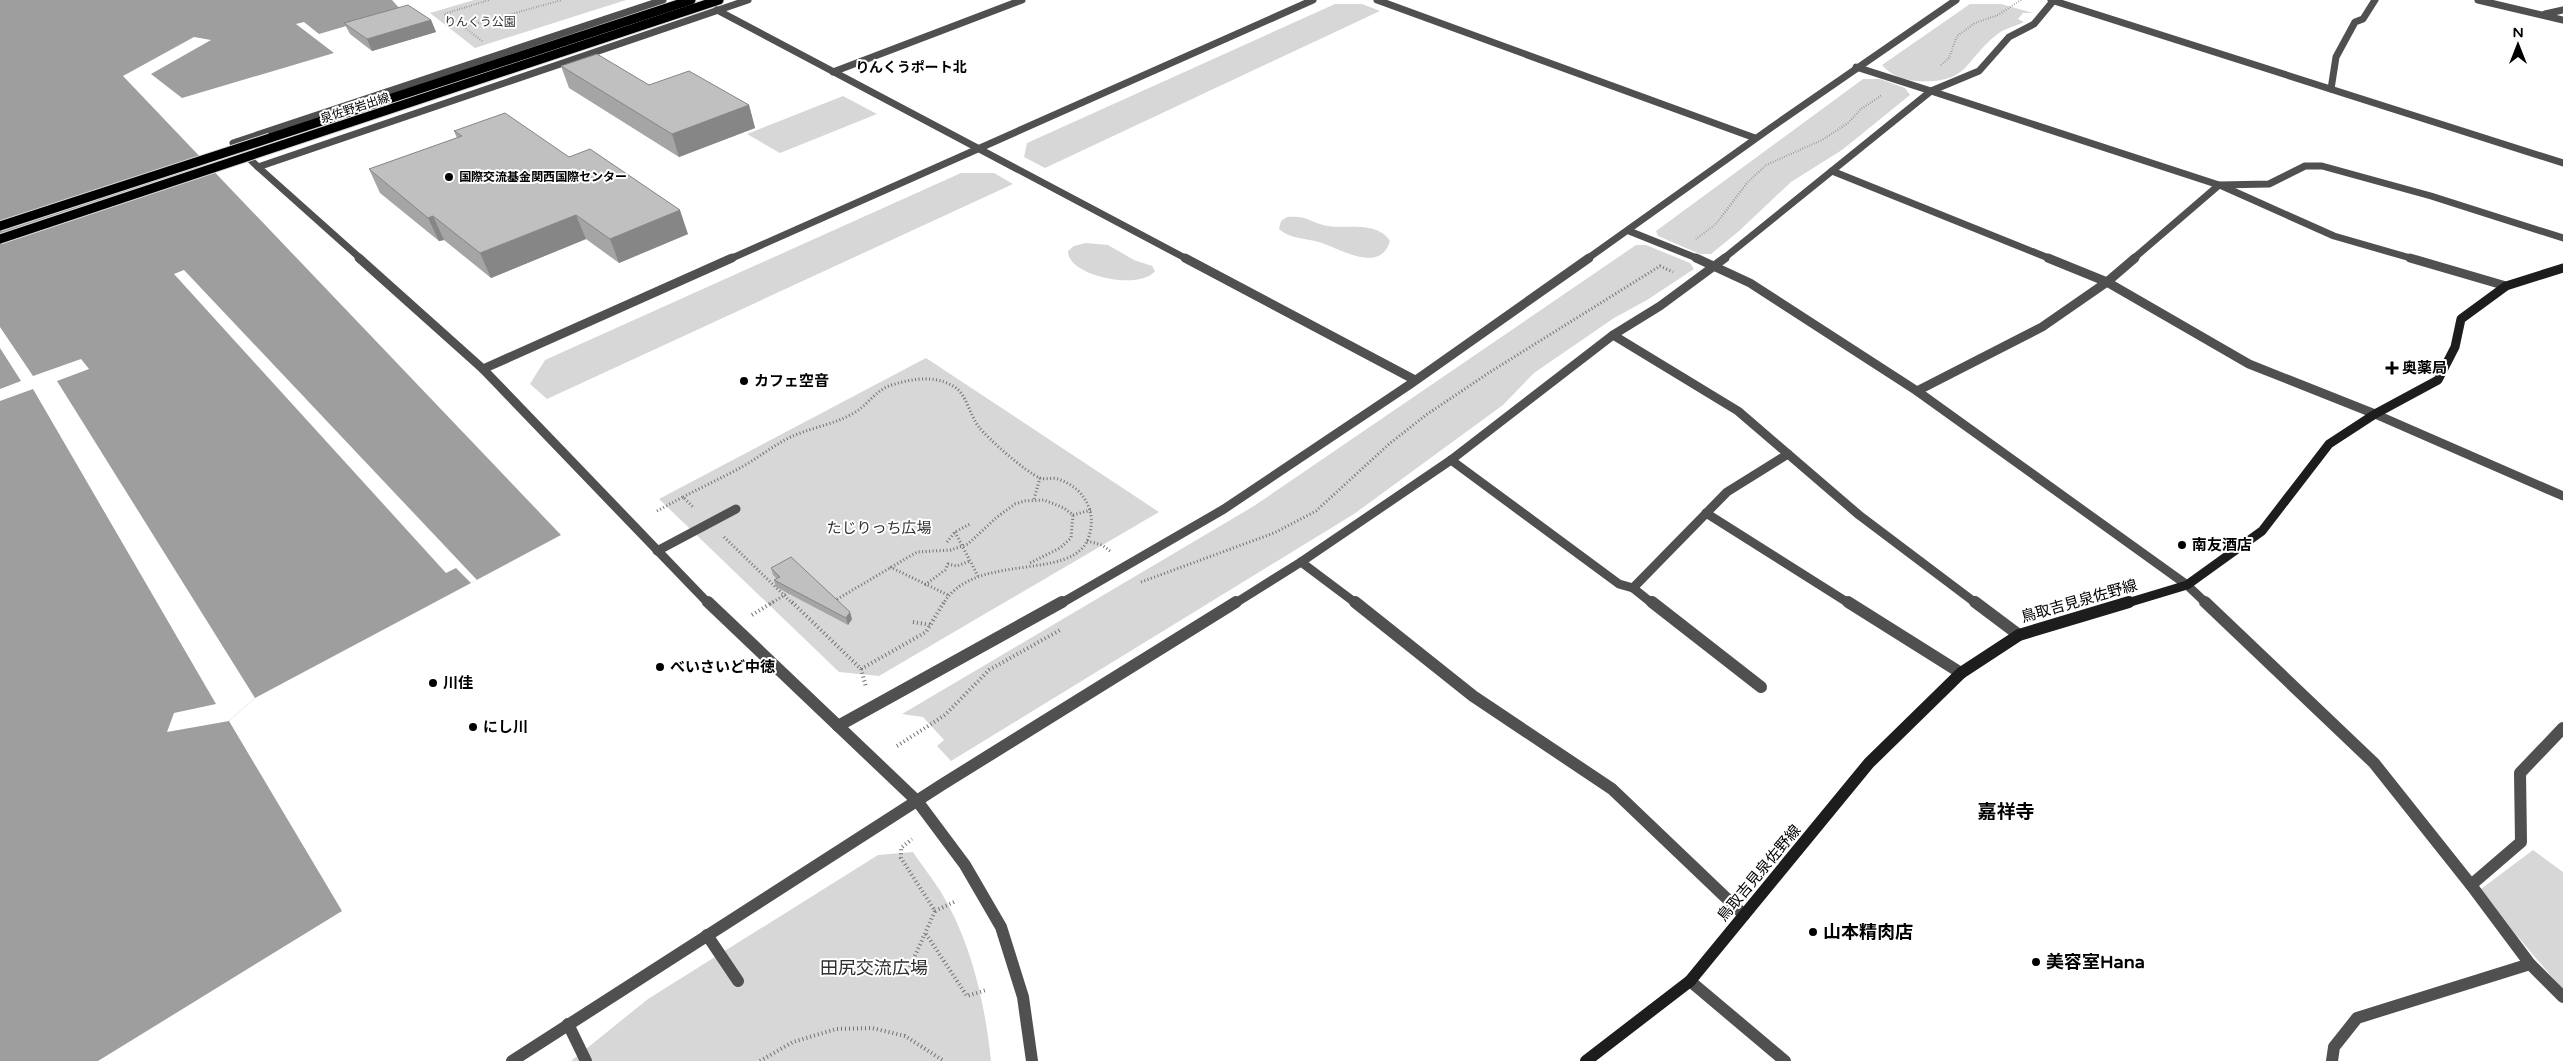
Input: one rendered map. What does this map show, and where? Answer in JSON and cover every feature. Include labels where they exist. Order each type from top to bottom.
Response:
[{"type":"main road","name":"泉佐野岩出線","points":[[0,226],[691,0]]},
{"type":"main road","name":"泉佐野岩出線","points":[[0,239],[719,0]]},
{"type":"main road","name":"鳥取吉見泉佐野線","points":[[1586,1061],[1690,981],[1869,763],[1961,673],[2019,634],[2187,585],[2262,531],[2329,444],[2374,414],[2438,380],[2455,347],[2461,319],[2506,286],[2563,268]]},
{"type":"street","points":[[663,0],[233,143],[483,369],[732,627],[918,802],[965,865],[1001,927],[1023,997],[1032,1061]]},
{"type":"street","points":[[258,166],[748,0]]},
{"type":"street","points":[[833,72],[1022,0]]},
{"type":"street","points":[[483,369],[1313,0]]},
{"type":"street","points":[[1377,0],[1755,138]]},
{"type":"street","points":[[838,726],[1048,611],[1222,510],[1415,380],[1629,231],[1755,138],[1856,67],[1956,0]]},
{"type":"street","points":[[512,1061],[918,802],[943,784],[1301,562],[1451,460],[1613,335],[1660,306],[1715,266],[1931,92],[1978,71],[2009,37],[2034,24],[2053,0],[2563,163]]},
{"type":"street","points":[[2331,89],[2336,57],[2355,22],[2363,19],[2375,0]]},
{"type":"street","points":[[2478,0],[2563,20]]},
{"type":"street","points":[[716,10],[1415,380]]},
{"type":"street","points":[[2542,14],[2563,10]]},
{"type":"street","points":[[1856,67],[2043,126],[2117,153],[2219,185],[2334,236],[2506,286]]},
{"type":"street","points":[[1916,391],[2042,327],[2107,282],[2219,185],[2269,184],[2305,166],[2322,166],[2431,196],[2563,238]]},
{"type":"street","points":[[1832,171],[2107,282],[2242,360],[2374,414],[2563,496]]},
{"type":"street","points":[[1629,231],[1715,266],[1750,283],[1916,391],[2003,451],[2187,585],[2374,763],[2471,885],[2530,964],[2563,997]]},
{"type":"street","points":[[1613,335],[1738,411],[1859,515],[2019,634]]},
{"type":"street","points":[[1633,588],[1727,492],[1788,454]]},
{"type":"street","points":[[1451,460],[1619,584],[1633,588],[1761,687]]},
{"type":"street","points":[[657,551],[736,509]]},
{"type":"street","points":[[1706,513],[1961,673]]},
{"type":"street","points":[[1301,562],[1372,615],[1473,696],[1612,789],[1744,915]]},
{"type":"street","points":[[2471,885],[2521,842],[2520,773],[2563,728]]},
{"type":"street","points":[[708,935],[738,981]]},
{"type":"street","points":[[2332,1061],[2334,1047],[2357,1018],[2530,964]]},
{"type":"street","points":[[1690,981],[1784,1061]]},
{"type":"street","points":[[568,1024],[586,1061]]},
{"type":"path","points":[[483,42],[444,14],[489,0]]},
{"type":"path","points":[[464,27],[494,17],[562,0]]},
{"type":"path","points":[[1938,68],[1949,58],[1957,36],[1975,23],[1998,15],[2021,0]]},
{"type":"path","points":[[1693,241],[1716,224],[1747,183],[1766,165],[1822,140],[1848,123],[1861,109],[1887,91]]},
{"type":"path","points":[[1137,584],[1177,567],[1276,531],[1316,510],[1341,490],[1376,456],[1432,411],[1506,361],[1660,266],[1679,274]]},
{"type":"path","points":[[658,510],[745,465],[786,439],[853,414],[880,390],[892,384],[926,378],[944,381],[958,389],[980,427],[1040,478],[1058,479],[1080,493],[1091,510],[1094,521],[1087,541],[1073,555],[1049,565],[1028,565],[978,576],[961,584],[948,595],[926,632],[861,669]]},
{"type":"path","points":[[1034,499],[1040,478]]},
{"type":"path","points":[[683,498],[861,669],[866,687]]},
{"type":"path","points":[[833,601],[917,552],[963,547],[977,538],[1006,509],[1018,502],[1034,499],[1061,504],[1073,515],[1074,524],[1071,538],[1060,548],[1028,565]]},
{"type":"path","points":[[1073,515],[1091,510]]},
{"type":"path","points":[[947,542],[955,532],[970,524]]},
{"type":"path","points":[[955,532],[978,576]]},
{"type":"path","points":[[1087,541],[1102,545],[1110,551]]},
{"type":"path","points":[[924,585],[945,570],[948,564],[957,566],[970,561]]},
{"type":"path","points":[[890,567],[948,595]]},
{"type":"path","points":[[732,627],[794,590]]},
{"type":"path","points":[[913,622],[931,625]]},
{"type":"path","points":[[897,746],[945,715],[989,670],[1065,627]]},
{"type":"path","points":[[912,839],[901,848],[901,858],[935,911]]},
{"type":"path","points":[[910,966],[935,911],[954,902]]},
{"type":"path","points":[[926,934],[967,996],[986,990]]},
{"type":"path","points":[[760,1061],[793,1042],[836,1030],[872,1028],[905,1036],[944,1061]]},
{"type":"green space","name":"りんくう公園","points":[[474,0],[626,0],[475,48],[430,13]]},
{"type":"green space","points":[[1335,4],[1362,4],[1380,11],[1045,168],[1024,157],[1027,143]]},
{"type":"green space","points":[[1970,4],[2001,4],[2033,13],[2023,13],[2018,19],[2024,22],[1999,33],[1965,68],[1948,78],[1935,81],[1917,81],[1893,74],[1882,65]]},
{"type":"green space","points":[[1863,79],[1880,79],[1905,88],[1910,95],[1842,150],[1791,182],[1739,231],[1711,254],[1700,254],[1658,236],[1656,231]]},
{"type":"green space","points":[[843,96],[877,114],[780,153],[747,134]]},
{"type":"green space","points":[[961,173],[994,173],[1013,184],[547,399],[530,384],[545,360]]},
{"type":"green space","points":[[1287,217],[1305,218],[1328,226],[1370,228],[1378,231],[1390,241],[1385,251],[1378,256],[1368,258],[1358,256],[1283,232],[1279,229],[1281,221]]},
{"type":"green space","points":[[1086,243],[1108,245],[1134,260],[1152,266],[1155,271],[1147,277],[1135,280],[1106,278],[1091,274],[1071,260],[1068,251],[1074,246]]},
{"type":"green space","points":[[1636,245],[1646,245],[1690,263],[1694,269],[1647,300],[1614,318],[1534,373],[1503,405],[1354,514],[951,761],[937,746],[944,740],[923,717],[902,714],[1254,506]]},
{"type":"green space","name":"たじりっち広場","points":[[926,358],[1159,512],[879,676],[839,672],[659,499]]},
{"type":"green space","points":[[2533,850],[2563,872],[2563,990],[2513,931],[2481,889]]},
{"type":"green space","name":"田尻交流広場","points":[[913,852],[939,889],[960,929],[975,972],[985,1017],[991,1061],[571,1061],[648,999],[878,855]]},
{"type":"shaded area","points":[[0,0],[392,0],[401,10],[319,34],[304,22],[296,24],[334,53],[182,98],[151,74],[211,40],[194,37],[123,76],[561,535],[255,698],[229,721],[342,911],[98,1061],[0,1061]]},
{"type":"pier","points":[[184,270],[477,580],[471,583],[456,568],[446,573],[174,274]]},
{"type":"pier","points":[[0,327],[33,376],[81,359],[89,369],[57,381],[255,698],[229,721],[167,732],[174,713],[216,704],[33,389],[0,401],[0,389],[21,381],[0,348]]},
{"type":"building","points":[[408,5],[431,20],[367,39],[344,23]]},
{"type":"building","points":[[597,54],[649,85],[689,71],[749,105],[672,134],[561,66]]},
{"type":"building","points":[[505,113],[569,157],[590,149],[680,210],[610,239],[576,215],[480,253],[433,216],[428,218],[369,169],[462,136],[454,131]]},
{"type":"building","points":[[791,557],[850,612],[846,618],[774,580],[780,577],[771,568]]},
{"type":"place","name":"国際交流基金関西国際センター","points":[[449,177]]},
{"type":"place","name":"奥薬局","points":[[2392,368]]},
{"type":"place","name":"カフェ空音","points":[[744,381]]},
{"type":"place","name":"南友酒店","points":[[2182,545]]},
{"type":"place","name":"べいさいど中徳","points":[[660,667]]},
{"type":"place","name":"川佳","points":[[433,683]]},
{"type":"place","name":"にし川","points":[[473,727]]},
{"type":"place","name":"山本精肉店","points":[[1813,932]]},
{"type":"place","name":"美容室Hana","points":[[2036,962]]},
{"type":"district","name":"りんくうポート北","points":[[911,67]]},
{"type":"district","name":"嘉祥寺","points":[[2006,811]]}]
